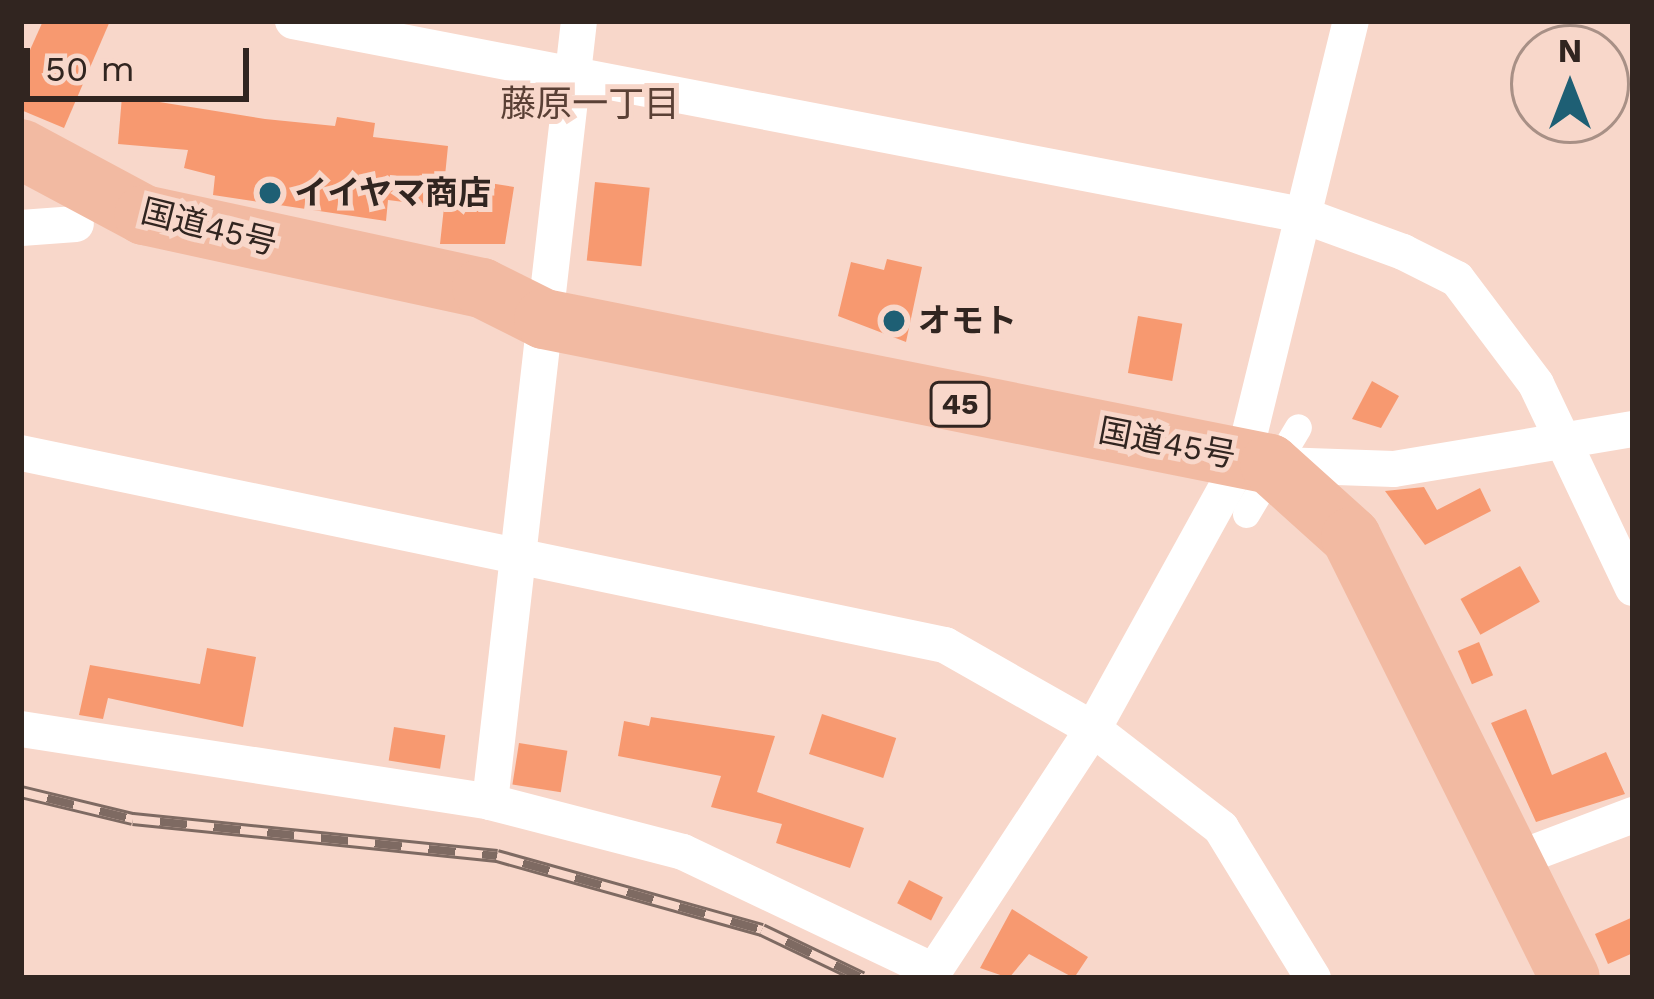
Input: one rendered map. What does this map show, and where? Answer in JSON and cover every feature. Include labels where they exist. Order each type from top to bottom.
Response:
[{"type":"highway","name":"国道45号","points":[[21,149],[144,215],[482,288],[544,319]]},
{"type":"highway","name":"国道45号","points":[[21,191],[48,226],[159,253],[481,323],[544,319],[1265,465],[1351,537],[1570,978]]},
{"type":"street","points":[[292,21],[1303,215],[1457,279],[1570,441],[1633,588]]},
{"type":"street","points":[[490,802],[580,21]]},
{"type":"street","points":[[21,729],[490,802],[683,852],[938,975],[1265,465],[1303,215],[1351,21]]},
{"type":"street","points":[[1265,465],[1337,474],[1633,429]]},
{"type":"street","points":[[21,453],[945,645],[1093,729],[1222,828],[1313,978]]},
{"type":"street","points":[[1514,860],[1633,815]]},
{"type":"building","points":[[43,21],[110,21],[64,128],[21,110],[21,70]]},
{"type":"building","points":[[122,96],[335,126],[337,117],[375,123],[373,137],[448,146],[445,176],[514,187],[505,244],[440,244],[444,207],[388,200],[386,221],[213,195],[215,176],[184,168],[188,150],[118,144]]},
{"type":"building","points":[[595,182],[650,188],[641,266],[587,261]]},
{"type":"building","points":[[887,259],[922,267],[906,342],[838,316],[851,262],[884,270]]},
{"type":"building","points":[[1138,316],[1182,324],[1172,381],[1128,373]]},
{"type":"building","points":[[1372,381],[1399,396],[1381,428],[1352,419]]},
{"type":"building","points":[[1424,487],[1437,510],[1480,488],[1491,511],[1425,545],[1385,491]]},
{"type":"building","points":[[1520,566],[1540,602],[1480,635],[1461,599]]},
{"type":"building","points":[[1479,642],[1493,675],[1472,684],[1458,651]]},
{"type":"building","points":[[207,648],[256,657],[243,727],[108,698],[103,719],[79,715],[90,665],[200,684]]},
{"type":"building","points":[[1526,709],[1552,775],[1606,752],[1625,794],[1536,822],[1491,723]]},
{"type":"building","points":[[822,714],[896,738],[883,778],[809,754]]},
{"type":"building","points":[[651,717],[775,736],[757,792],[864,828],[850,868],[776,843],[782,824],[711,807],[721,776],[618,756],[624,721],[649,726]]},
{"type":"building","points":[[394,727],[445,735],[440,769],[389,761]]},
{"type":"building","points":[[519,743],[567,751],[561,792],[512,784]]},
{"type":"building","points":[[909,880],[943,897],[931,920],[897,903]]},
{"type":"building","points":[[1012,909],[1088,957],[1074,978],[1029,954],[1009,978],[980,968]]},
{"type":"building","points":[[1633,917],[1633,953],[1608,964],[1595,934]]},
{"type":"railway","points":[[21,792],[133,819],[497,856],[762,930],[862,978]]},
{"type":"place","name":"イイヤマ商店","points":[[270,193]]},
{"type":"place","name":"オモト","points":[[894,321]]},
{"type":"district","name":"藤原一丁目","points":[[590,105]]}]
